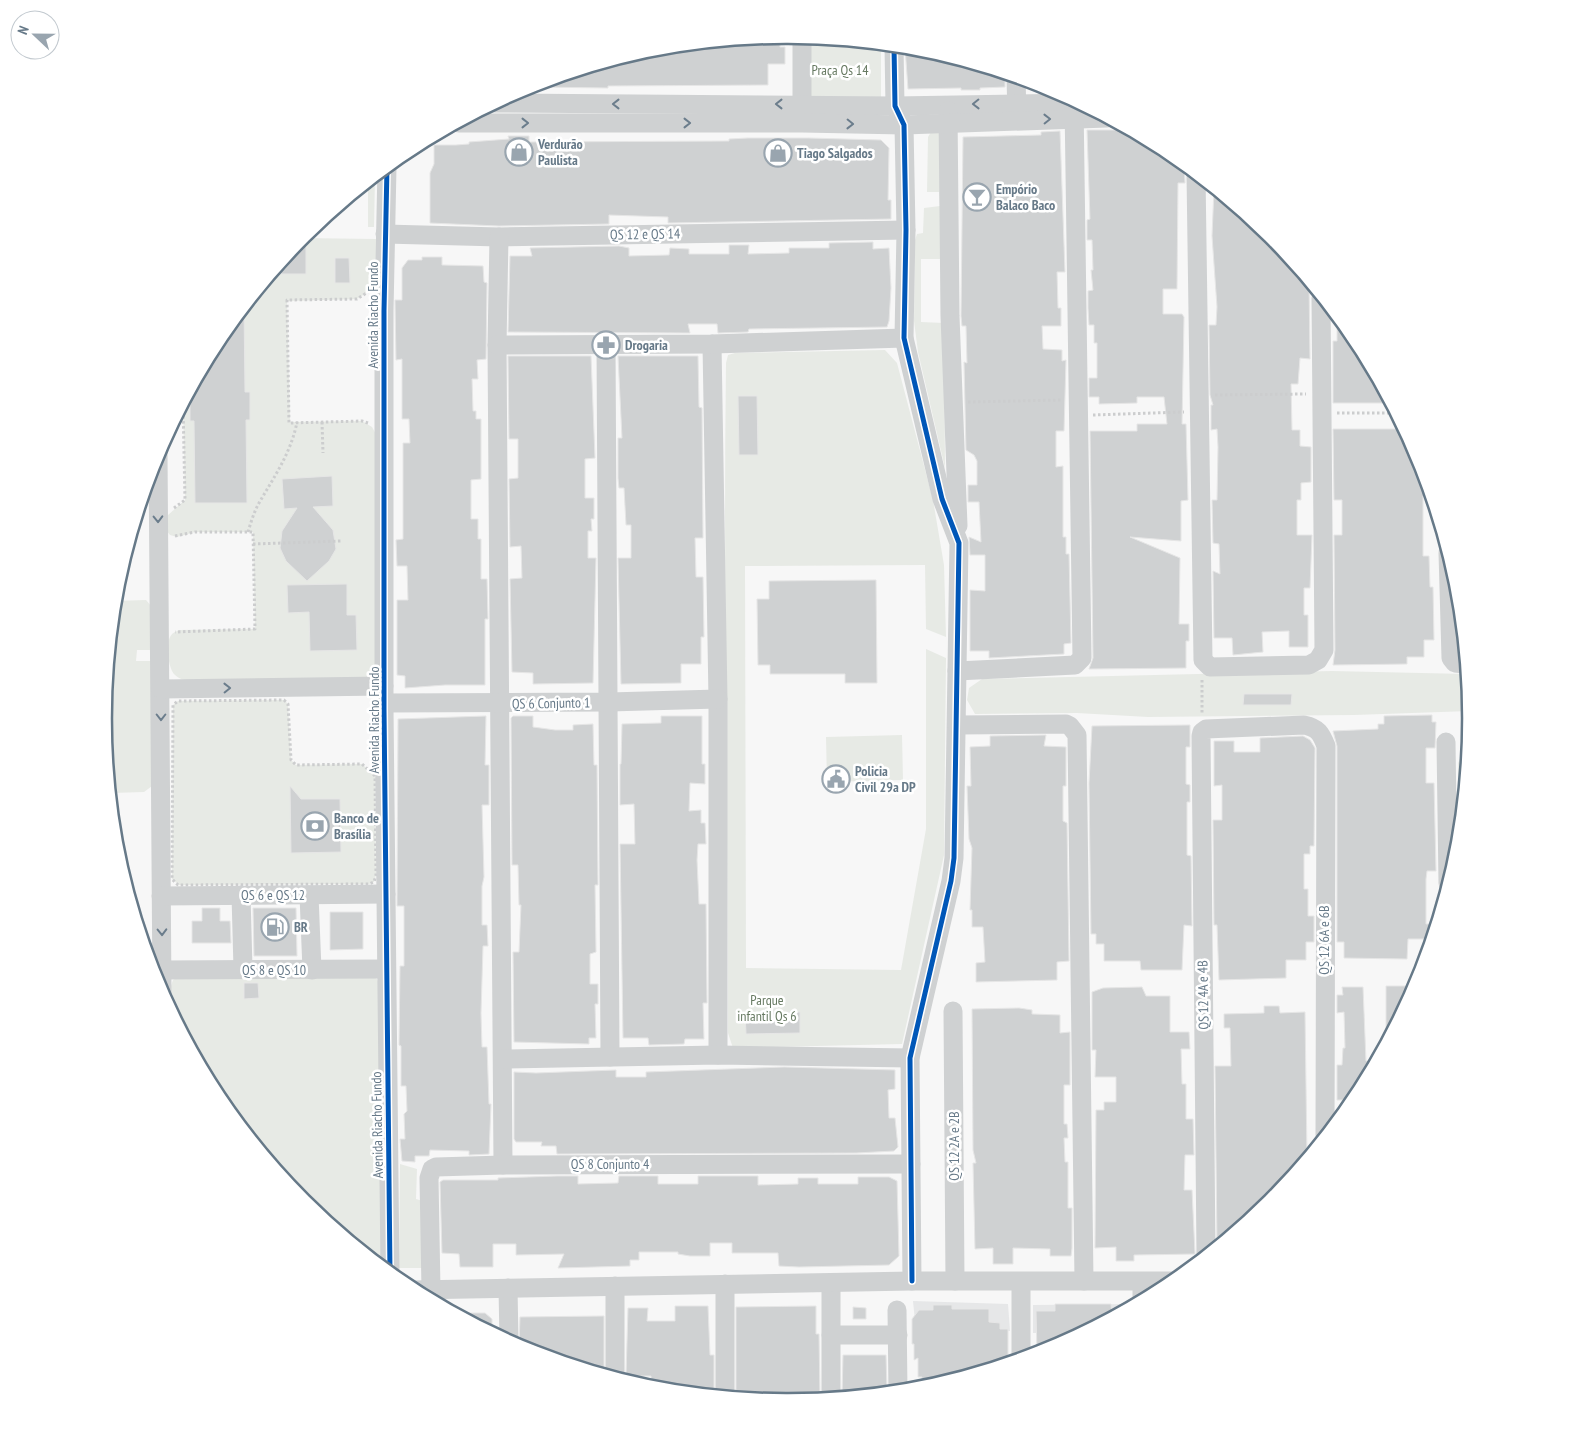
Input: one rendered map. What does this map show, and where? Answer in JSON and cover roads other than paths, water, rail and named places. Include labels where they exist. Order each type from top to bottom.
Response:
[{"type":"street","points":[[802,44],[802,114]]},
{"type":"street","points":[[894,53],[895,106],[904,125],[906,230],[904,338],[942,498],[959,543]]},
{"type":"street","points":[[1016,84],[1017,112]]},
{"type":"street","points":[[510,103],[802,114],[904,125],[948,114]]},
{"type":"street","points":[[470,123],[802,114],[895,106],[948,114],[1074,108]]},
{"type":"street","points":[[498,109],[499,123]]},
{"type":"street","points":[[957,671],[1075,665],[1080,661],[1075,109]]},
{"type":"street","points":[[912,1281],[910,1058],[951,881],[954,858],[959,543],[953,402],[948,114]]},
{"type":"street","name":"Avenida Riacho Fundo","points":[[387,175],[384,694],[390,1264]]},
{"type":"street","points":[[1196,182],[1204,663],[1210,667],[1309,665],[1314,664],[1324,650],[1322,308]]},
{"type":"street","name":"QS 12 e QS 14","points":[[385,234],[499,236],[906,230]]},
{"type":"street","points":[[499,236],[497,345],[503,1164]]},
{"type":"street","points":[[497,345],[712,344],[904,338]]},
{"type":"street","points":[[712,344],[718,699],[718,1056]]},
{"type":"street","points":[[606,345],[610,1057]]},
{"type":"street","points":[[158,475],[162,970]]},
{"type":"street","points":[[1449,587],[1451,658],[1459,663]]},
{"type":"street","name":"QS 6 Conjunto 1","points":[[161,689],[384,694],[500,704],[718,699]]},
{"type":"street","points":[[957,725],[1066,724],[1077,735],[1084,1281]]},
{"type":"street","name":"QS 12 4A e 4B","points":[[1206,1247],[1202,734],[1206,729],[1304,725],[1314,727],[1321,734],[1326,746]]},
{"type":"street","points":[[1446,742],[1448,856]]},
{"type":"street","name":"QS 12 6A e 6B","points":[[1326,746],[1326,1123]]},
{"type":"street","name":"QS 6 e QS 12","points":[[161,896],[386,894]]},
{"type":"street","points":[[241,895],[243,969]]},
{"type":"street","points":[[309,895],[312,970]]},
{"type":"street","name":"QS 8 e QS 10","points":[[162,970],[386,969]]},
{"type":"street","name":"QS 12 2A e 2B","points":[[953,1011],[955,1281]]},
{"type":"street","points":[[503,1059],[718,1056],[910,1058]]},
{"type":"street","name":"QS 8 Conjunto 4","points":[[422,1286],[429,1178],[432,1169],[436,1167],[503,1164],[911,1164]]},
{"type":"street","points":[[428,1290],[912,1281],[1021,1283],[1084,1281],[1142,1291]]},
{"type":"street","points":[[831,1283],[831,1392]]},
{"type":"street","points":[[1021,1283],[1021,1351]]},
{"type":"street","points":[[725,1390],[726,1284]]},
{"type":"street","points":[[614,1370],[615,1286]]},
{"type":"street","points":[[508,1288],[509,1333]]},
{"type":"street","points":[[897,1310],[898,1383]]},
{"type":"street","points":[[831,1335],[898,1335]]},
{"type":"place","name":"Verdurão Paulista","points":[[519,152]]},
{"type":"place","name":"Tiago Salgados","points":[[778,153]]},
{"type":"place","name":"Empório Balaco Baco","points":[[977,197]]},
{"type":"place","name":"Drogaria","points":[[606,345]]},
{"type":"place","name":"Policia Civil 29a DP","points":[[836,779]]},
{"type":"place","name":"Banco de Brasília","points":[[315,826]]},
{"type":"place","name":"BR","points":[[275,927]]},
{"type":"park label","name":"Praça Qs 14","points":[[840,70]]},
{"type":"park label","name":"Parque infantil Qs 6","points":[[767,1008]]}]
